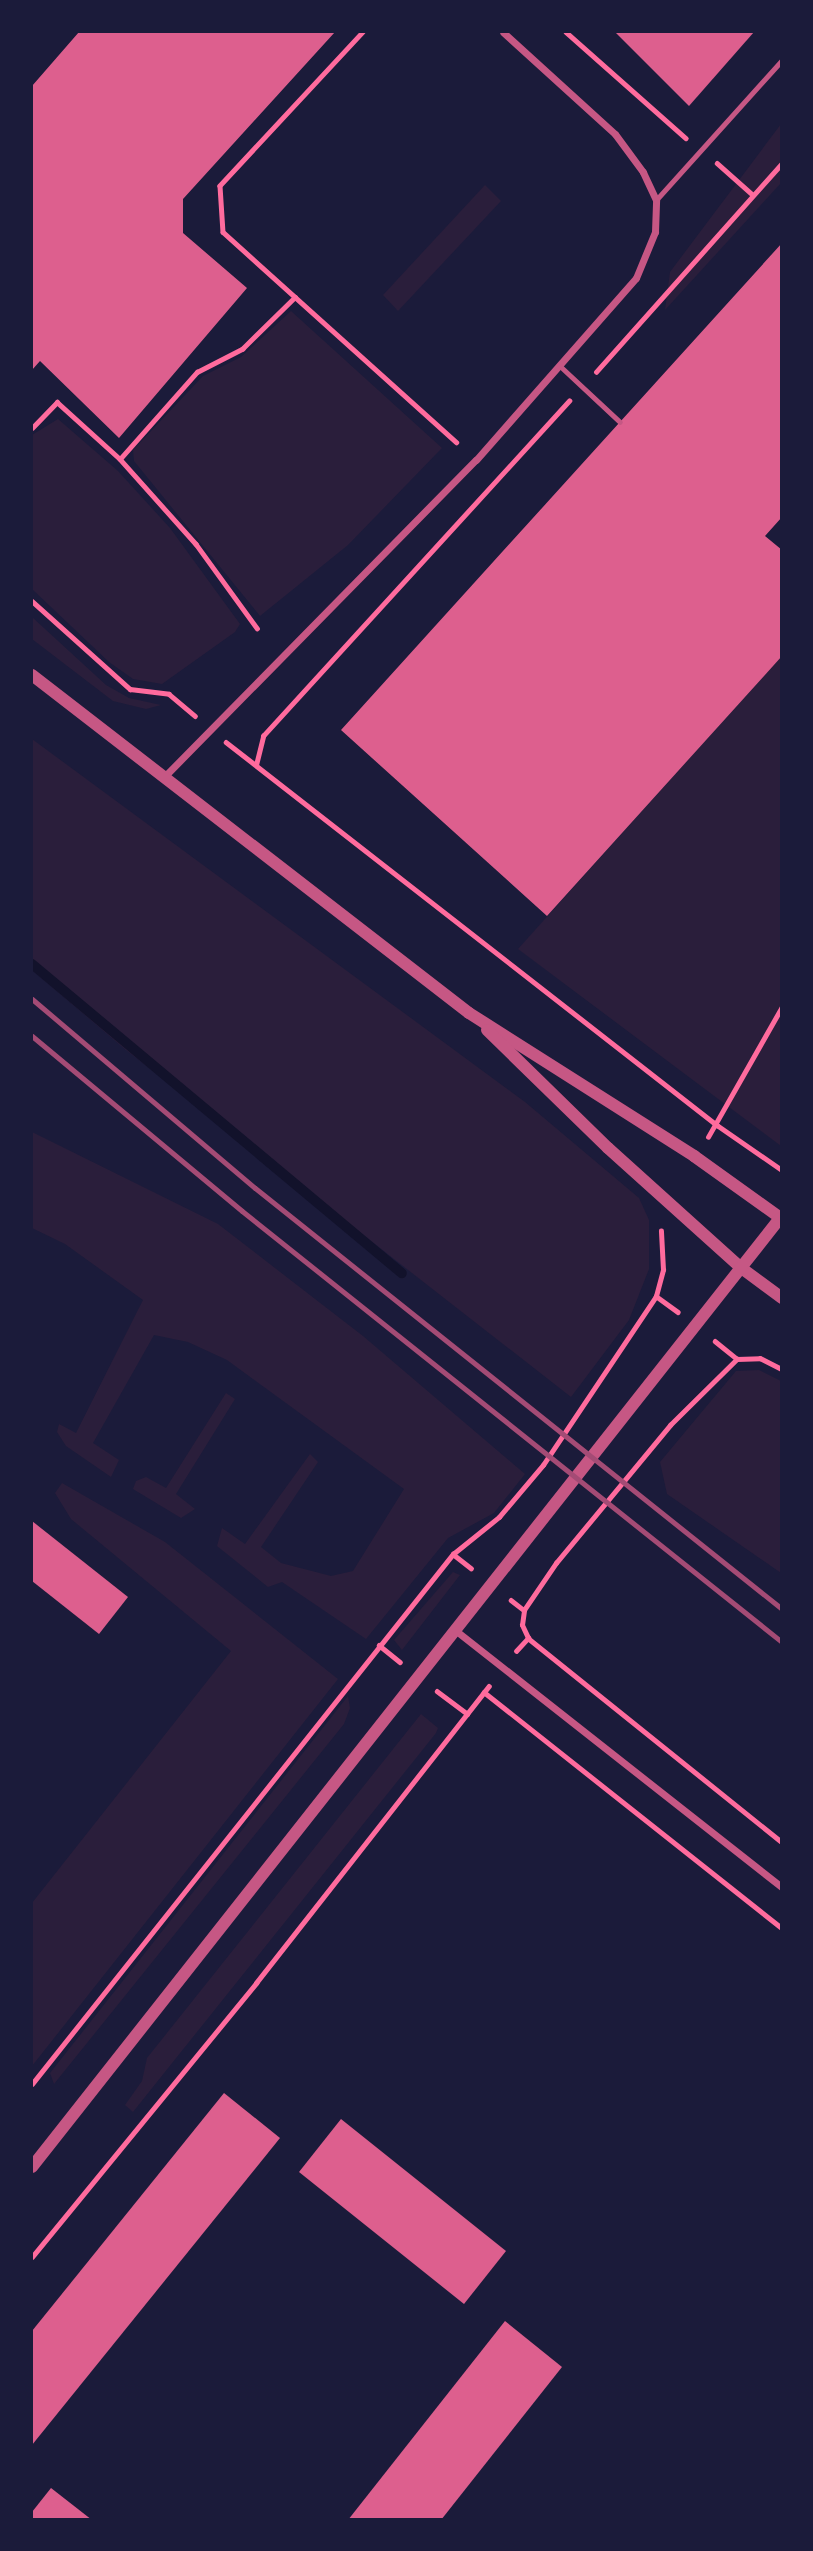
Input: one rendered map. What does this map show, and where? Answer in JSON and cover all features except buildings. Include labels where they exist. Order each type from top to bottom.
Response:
[{"type":"street","points":[[163,778],[345,597],[562,368],[636,278],[655,232],[656,200],[643,172],[615,134],[503,32]]},
{"type":"street","points":[[32,675],[469,1013],[694,1156],[781,1218],[32,2167]]},
{"type":"street","points":[[469,1013],[608,1149],[740,1267],[782,1298]]},
{"type":"street","points":[[455,1629],[782,1887]]},
{"type":"lane","points":[[656,200],[782,60]]},
{"type":"lane","points":[[562,368],[620,422]]},
{"type":"path","points":[[363,32],[220,186],[223,232],[456,442]]},
{"type":"path","points":[[566,32],[656,116],[701,149],[753,195]]},
{"type":"path","points":[[256,765],[263,736],[582,388],[782,163]]},
{"type":"path","points":[[120,459],[197,372],[242,349],[295,297]]},
{"type":"path","points":[[32,428],[57,402],[120,459],[196,544],[257,628]]},
{"type":"path","points":[[32,601],[130,689],[169,694],[210,729],[717,1125],[782,1170]]},
{"type":"path","points":[[717,1125],[782,1007]]},
{"type":"path","points":[[32,2084],[453,1554],[499,1517],[608,1374],[656,1296],[663,1270],[661,1226]]},
{"type":"path","points":[[782,1369],[760,1358],[737,1359],[670,1426],[556,1563],[524,1610],[522,1625],[528,1638],[782,1842]]},
{"type":"path","points":[[32,2257],[256,1983],[503,1666],[528,1638]]},
{"type":"path","points":[[484,1692],[782,1928]]},
{"type":"shaded area","points":[[781,124],[781,183],[665,310],[670,272]]},
{"type":"shaded area","points":[[485,185],[501,201],[398,311],[383,295]]},
{"type":"shaded area","points":[[291,311],[442,448],[348,545],[260,616],[134,461],[133,450],[203,376],[241,357]]},
{"type":"shaded area","points":[[58,419],[118,471],[170,528],[240,624],[235,632],[162,684],[133,679],[109,662],[32,589],[32,435]]},
{"type":"shaded area","points":[[32,617],[106,685],[129,698],[161,705],[146,709],[113,701],[32,639]]},
{"type":"shaded area","points":[[781,656],[781,1146],[518,949]]},
{"type":"shaded area","points":[[32,739],[525,1102],[639,1198],[649,1220],[649,1269],[629,1320],[571,1397],[126,1050],[32,970]]},
{"type":"shaded area","points":[[32,1132],[218,1224],[363,1336],[525,1474],[494,1513],[448,1538],[366,1639],[282,1582],[268,1587],[217,1546],[222,1528],[245,1544],[310,1454],[318,1462],[261,1547],[281,1563],[331,1576],[353,1571],[404,1489],[227,1360],[188,1342],[154,1335],[93,1443],[119,1460],[111,1477],[66,1446],[57,1432],[59,1424],[76,1433],[143,1300],[65,1244],[32,1228]]},
{"type":"shaded area","points":[[759,1370],[781,1381],[781,1573],[667,1494],[660,1462],[736,1371]]},
{"type":"shaded area","points":[[226,1393],[235,1399],[176,1494],[195,1509],[181,1518],[133,1489],[136,1481],[146,1477],[166,1488]]},
{"type":"shaded area","points":[[62,1483],[165,1542],[338,1679],[32,2066],[32,1903],[231,1651],[71,1519],[55,1493]]},
{"type":"shaded area","points":[[453,1572],[460,1575],[402,1650],[394,1640]]},
{"type":"shaded area","points":[[348,1696],[350,1708],[344,1724],[54,2084],[50,2073]]},
{"type":"shaded area","points":[[421,1714],[438,1728],[436,1733],[133,2112],[125,2105],[142,2081],[147,2058]]},
{"type":"waterway","points":[[32,964],[402,1273]]},
{"type":"railway","points":[[32,999],[255,1188],[782,1609]]},
{"type":"railway","points":[[32,1036],[242,1211],[782,1642]]}]
